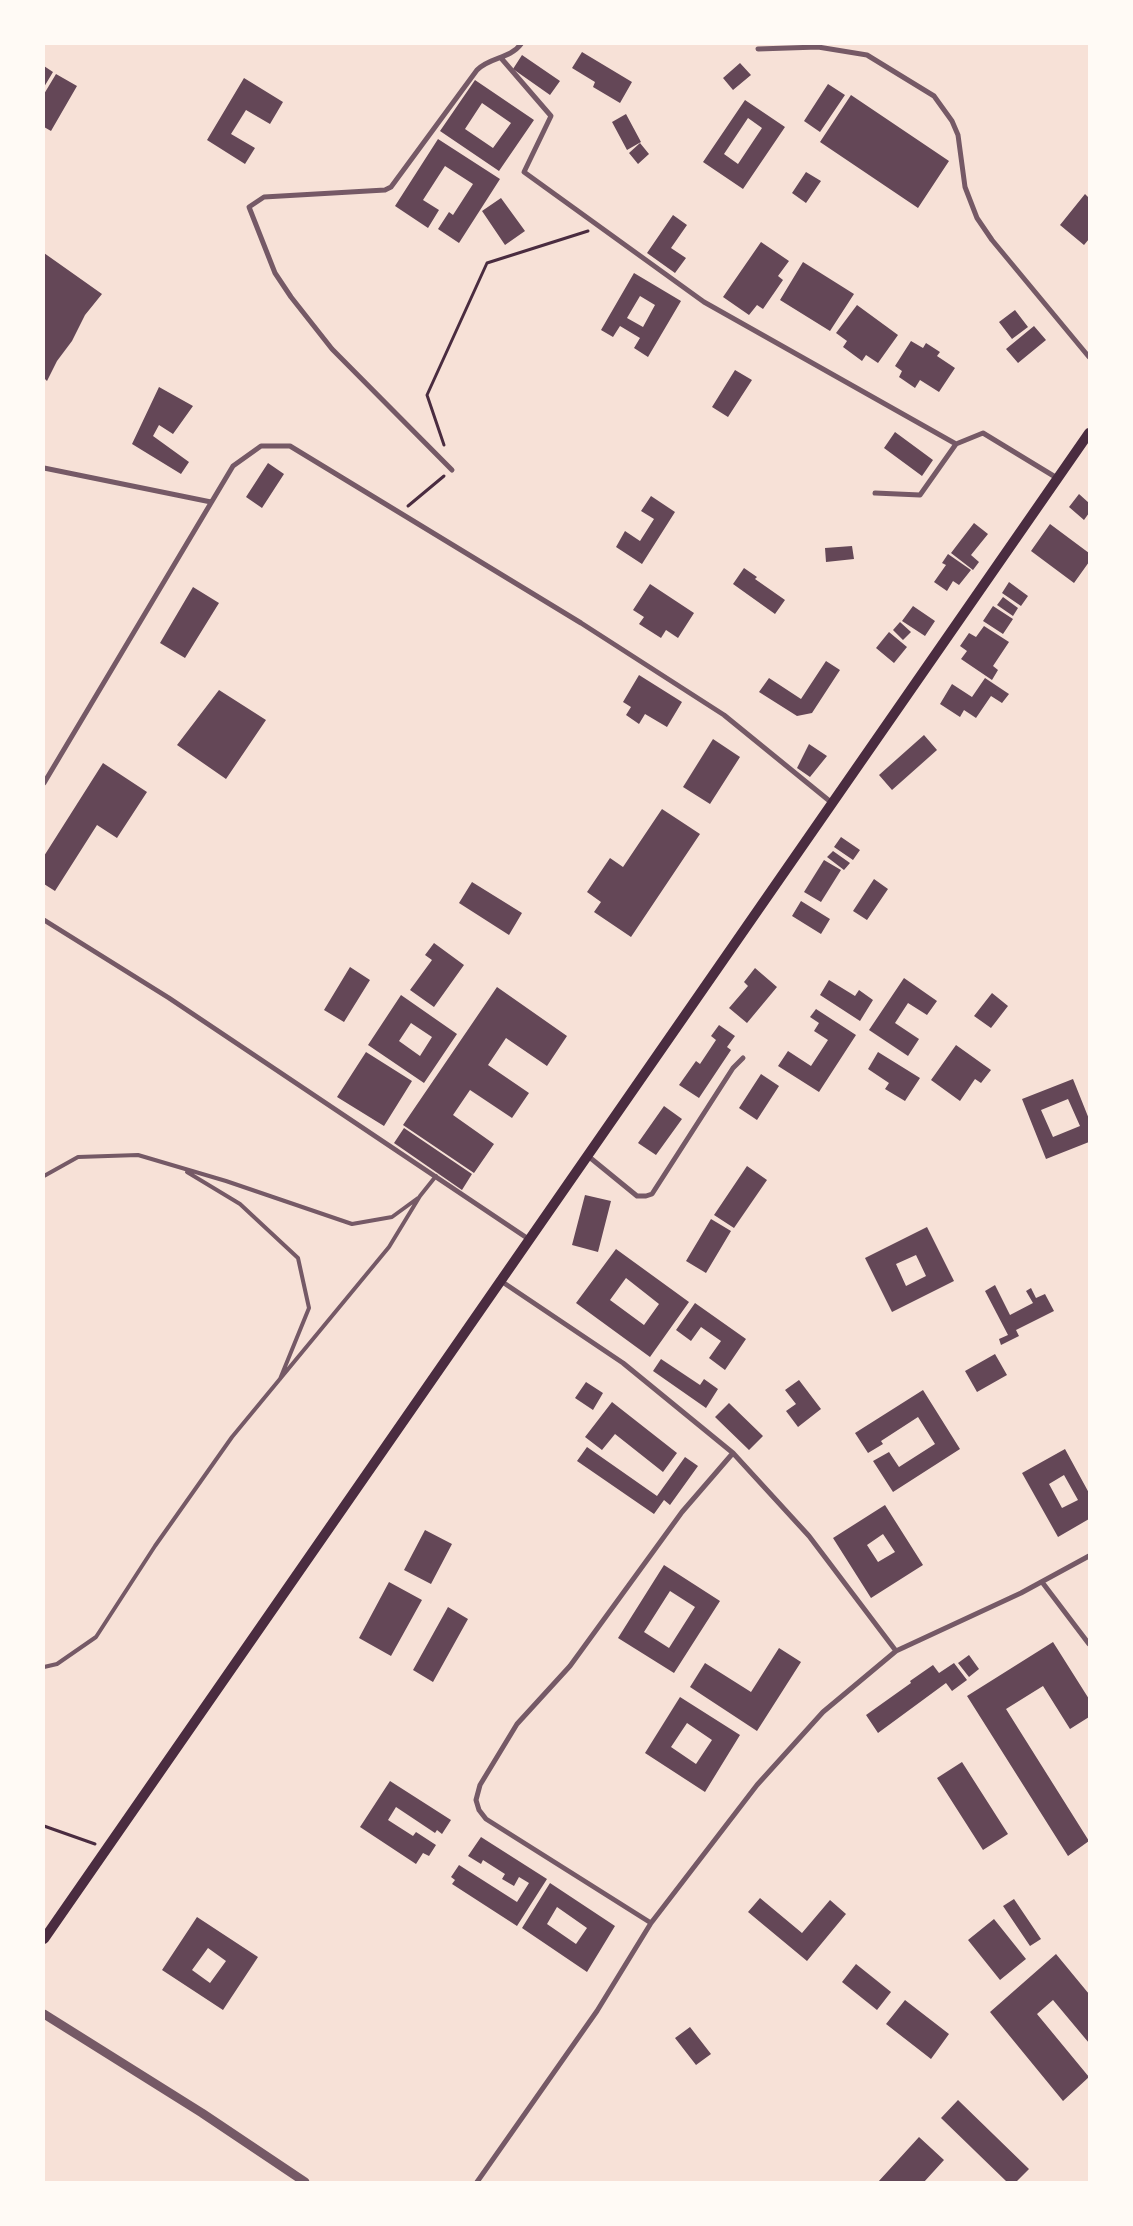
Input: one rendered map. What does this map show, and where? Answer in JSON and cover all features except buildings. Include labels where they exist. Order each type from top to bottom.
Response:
[{"type":"main road","points":[[44,1939],[1089,433]]},
{"type":"street","points":[[452,470],[332,349],[291,297],[275,273],[249,207],[264,197],[388,189],[394,184],[477,70],[486,62],[501,58],[515,51],[521,44]]},
{"type":"street","points":[[758,48],[818,47],[868,55],[934,96],[952,121],[958,135],[965,187],[977,218],[1089,357]]},
{"type":"street","points":[[501,58],[551,116],[524,172],[704,302],[956,444]]},
{"type":"street","points":[[875,493],[920,495],[956,444],[983,433],[1057,478]]},
{"type":"street","points":[[44,783],[233,466],[260,446],[290,446],[581,623],[724,715],[832,804]]},
{"type":"street","points":[[44,468],[211,502]]},
{"type":"street","points":[[44,920],[169,998],[530,1240]]},
{"type":"street","points":[[588,1156],[637,1196],[652,1194],[733,1068],[743,1058]]},
{"type":"street","points":[[501,1281],[623,1363],[733,1453],[809,1536],[896,1650]]},
{"type":"street","points":[[651,1923],[486,1819],[479,1810],[476,1800],[480,1785],[517,1724],[570,1666],[682,1512],[733,1453]]},
{"type":"street","points":[[477,2182],[597,2011],[651,1923],[757,1785],[823,1712],[896,1650],[1042,1582],[1089,1556]]},
{"type":"street","points":[[1042,1582],[1089,1644]]},
{"type":"street","points":[[44,2014],[202,2113],[305,2182]]},
{"type":"lane","points":[[44,1176],[78,1158],[138,1155],[226,1181],[352,1224],[392,1218],[420,1196]]},
{"type":"lane","points":[[183,1169],[240,1204],[298,1258],[309,1308],[279,1382]]},
{"type":"lane","points":[[44,1667],[58,1664],[96,1637],[200,1482],[232,1438],[389,1248],[420,1196],[436,1176]]},
{"type":"path","points":[[400,513],[452,470],[427,395],[487,262],[600,227]]},
{"type":"path","points":[[44,1826],[108,1848]]}]
